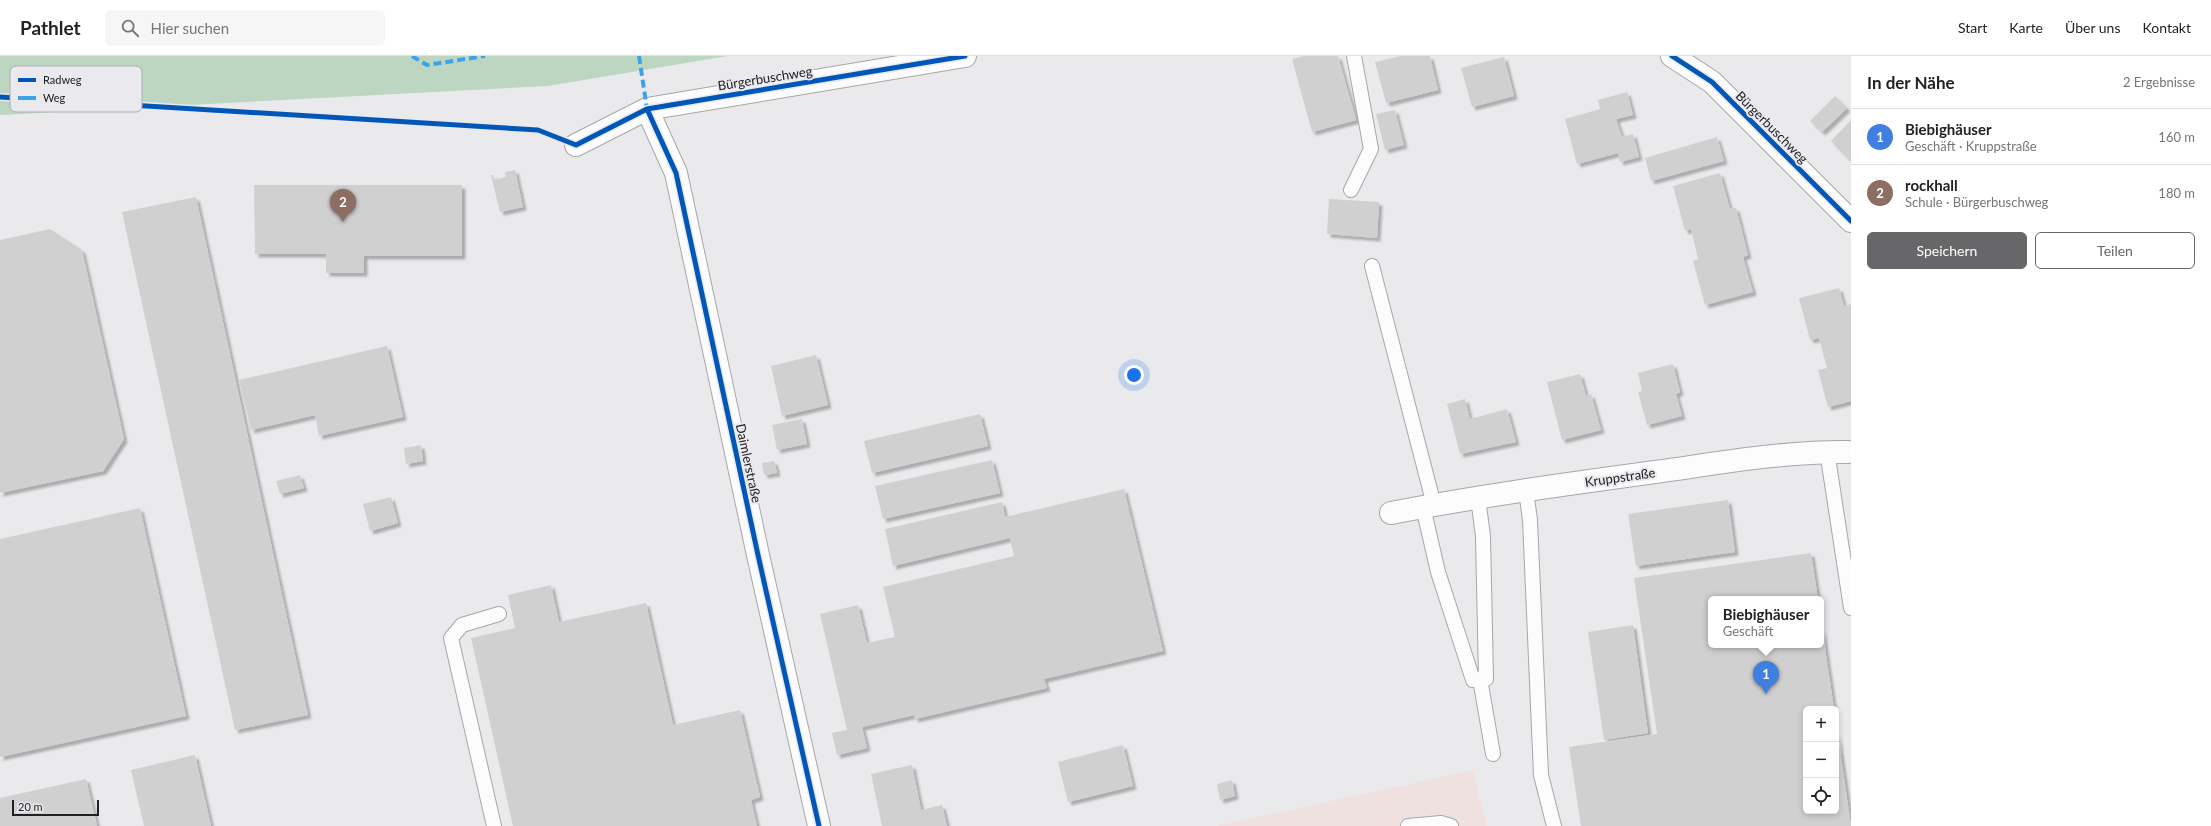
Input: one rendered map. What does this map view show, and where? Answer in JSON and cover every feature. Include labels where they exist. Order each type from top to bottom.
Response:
[{"type":"street","name":"Bürgerbuschweg","points":[[576,145],[647,109],[965,56]]},
{"type":"street","name":"Bürgerbuschweg","points":[[1672,56],[1712,82],[1851,221]]},
{"type":"street","name":"Daimlerstraße","points":[[647,109],[676,173],[758,555],[819,826]]},
{"type":"street","name":"Kruppstraße","points":[[1391,513],[1526,490],[1771,455],[1851,452]]},
{"type":"lane","points":[[1351,190],[1371,149],[1354,56]]},
{"type":"lane","points":[[1372,266],[1429,506],[1438,572],[1473,680],[1486,679],[1483,536],[1478,498]]},
{"type":"lane","points":[[1827,452],[1851,608]]},
{"type":"lane","points":[[1526,490],[1530,527],[1541,775],[1554,826]]},
{"type":"lane","points":[[494,826],[451,638],[462,625],[499,614]]},
{"type":"lane","points":[[1480,679],[1493,754]]},
{"type":"lane","points":[[1408,826],[1441,823],[1451,826]]},
{"type":"shaded area","points":[[1473,770],[1487,826],[1216,826]]},
{"type":"green space","points":[[0,56],[728,56],[548,86],[142,107],[142,66],[10,66],[10,112],[57,112],[0,115]]},
{"type":"building","points":[[1304,56],[1338,56],[1356,120],[1312,132],[1292,59]]},
{"type":"building","points":[[1401,56],[1430,56],[1438,90],[1386,103],[1375,62]]},
{"type":"building","points":[[1504,57],[1514,96],[1472,107],[1461,68]]},
{"type":"building","points":[[1627,92],[1633,115],[1616,119],[1622,137],[1633,134],[1639,157],[1620,162],[1618,153],[1577,164],[1565,119],[1600,109],[1598,100]]},
{"type":"building","points":[[1835,96],[1847,108],[1822,132],[1810,121]]},
{"type":"building","points":[[1395,110],[1404,145],[1385,150],[1376,114]]},
{"type":"building","points":[[1851,120],[1851,161],[1831,141]]},
{"type":"building","points":[[1717,137],[1724,161],[1651,181],[1645,158]]},
{"type":"building","points":[[515,170],[523,207],[500,212],[491,175],[493,175],[494,180],[506,177],[505,172]]},
{"type":"building","points":[[1720,173],[1730,209],[1736,208],[1748,255],[1743,257],[1753,292],[1705,305],[1693,261],[1698,259],[1691,229],[1685,231],[1673,186]]},
{"type":"building","points":[[254,185],[462,185],[462,256],[364,256],[364,273],[326,273],[326,254],[255,254]]},
{"type":"building","points":[[196,197],[308,715],[235,730],[122,212]]},
{"type":"building","points":[[1329,199],[1379,202],[1377,238],[1327,234]]},
{"type":"building","points":[[50,229],[82,250],[124,439],[103,471],[0,493],[0,240]]},
{"type":"building","points":[[1839,288],[1844,306],[1851,304],[1851,401],[1828,407],[1818,370],[1827,368],[1819,338],[1810,340],[1799,298]]},
{"type":"building","points":[[387,346],[403,417],[319,436],[315,415],[251,430],[239,380]]},
{"type":"building","points":[[816,355],[828,405],[782,416],[771,366]]},
{"type":"building","points":[[1673,364],[1680,392],[1676,394],[1682,416],[1647,425],[1638,392],[1642,391],[1638,373]]},
{"type":"building","points":[[1580,374],[1586,396],[1591,394],[1601,430],[1562,440],[1547,382]]},
{"type":"building","points":[[1465,399],[1470,419],[1507,409],[1516,442],[1460,454],[1447,404]]},
{"type":"building","points":[[980,414],[988,446],[872,473],[864,441]]},
{"type":"building","points":[[802,419],[807,444],[777,450],[772,425]]},
{"type":"building","points":[[421,445],[423,461],[406,464],[404,448]]},
{"type":"building","points":[[992,460],[1000,493],[883,519],[875,486]]},
{"type":"building","points":[[774,461],[777,473],[764,475],[762,463]]},
{"type":"building","points":[[300,475],[304,488],[280,494],[276,481]]},
{"type":"building","points":[[1124,489],[1163,651],[1044,679],[1047,688],[915,719],[914,715],[862,727],[867,748],[837,755],[832,733],[847,730],[820,614],[858,605],[867,643],[895,637],[883,587],[1014,556],[1010,538],[893,566],[885,529],[1002,502],[1005,517]]},
{"type":"building","points":[[391,497],[398,523],[370,531],[363,504]]},
{"type":"building","points":[[1728,500],[1735,552],[1636,566],[1628,514]]},
{"type":"building","points":[[140,508],[186,716],[0,757],[0,539]]},
{"type":"building","points":[[1811,553],[1818,596],[1708,596],[1708,648],[1824,648],[1824,642],[1834,706],[1803,706],[1803,814],[1839,814],[1839,745],[1851,826],[1581,826],[1569,747],[1657,734],[1634,578]]},
{"type":"building","points":[[551,585],[559,622],[646,603],[673,725],[740,710],[760,797],[751,800],[757,826],[513,826],[471,638],[515,628],[508,595]]},
{"type":"building","points":[[1633,625],[1648,733],[1604,740],[1588,632]]},
{"type":"building","points":[[1123,745],[1133,786],[1068,802],[1058,762]]},
{"type":"building","points":[[195,755],[211,826],[144,826],[131,770]]},
{"type":"building","points":[[912,765],[921,810],[942,805],[947,826],[882,826],[871,774]]},
{"type":"building","points":[[86,779],[97,826],[0,826],[0,798]]},
{"type":"building","points":[[1232,780],[1235,796],[1220,800],[1217,784]]},
{"type":"marked path","points":[[412,56],[427,65],[485,56]]},
{"type":"marked path","points":[[639,56],[647,109]]},
{"type":"cycle path","points":[[142,106],[538,130],[576,145],[647,109],[965,56]]},
{"type":"cycle path","points":[[1672,56],[1712,82],[1851,221]]},
{"type":"cycle path","points":[[0,97],[10,98]]},
{"type":"cycle path","points":[[647,109],[676,173],[758,555],[819,826]]},
{"type":"place","name":"rockhall","points":[[343,222]]},
{"type":"place","name":"Biebighäuser","points":[[1766,694]]}]
